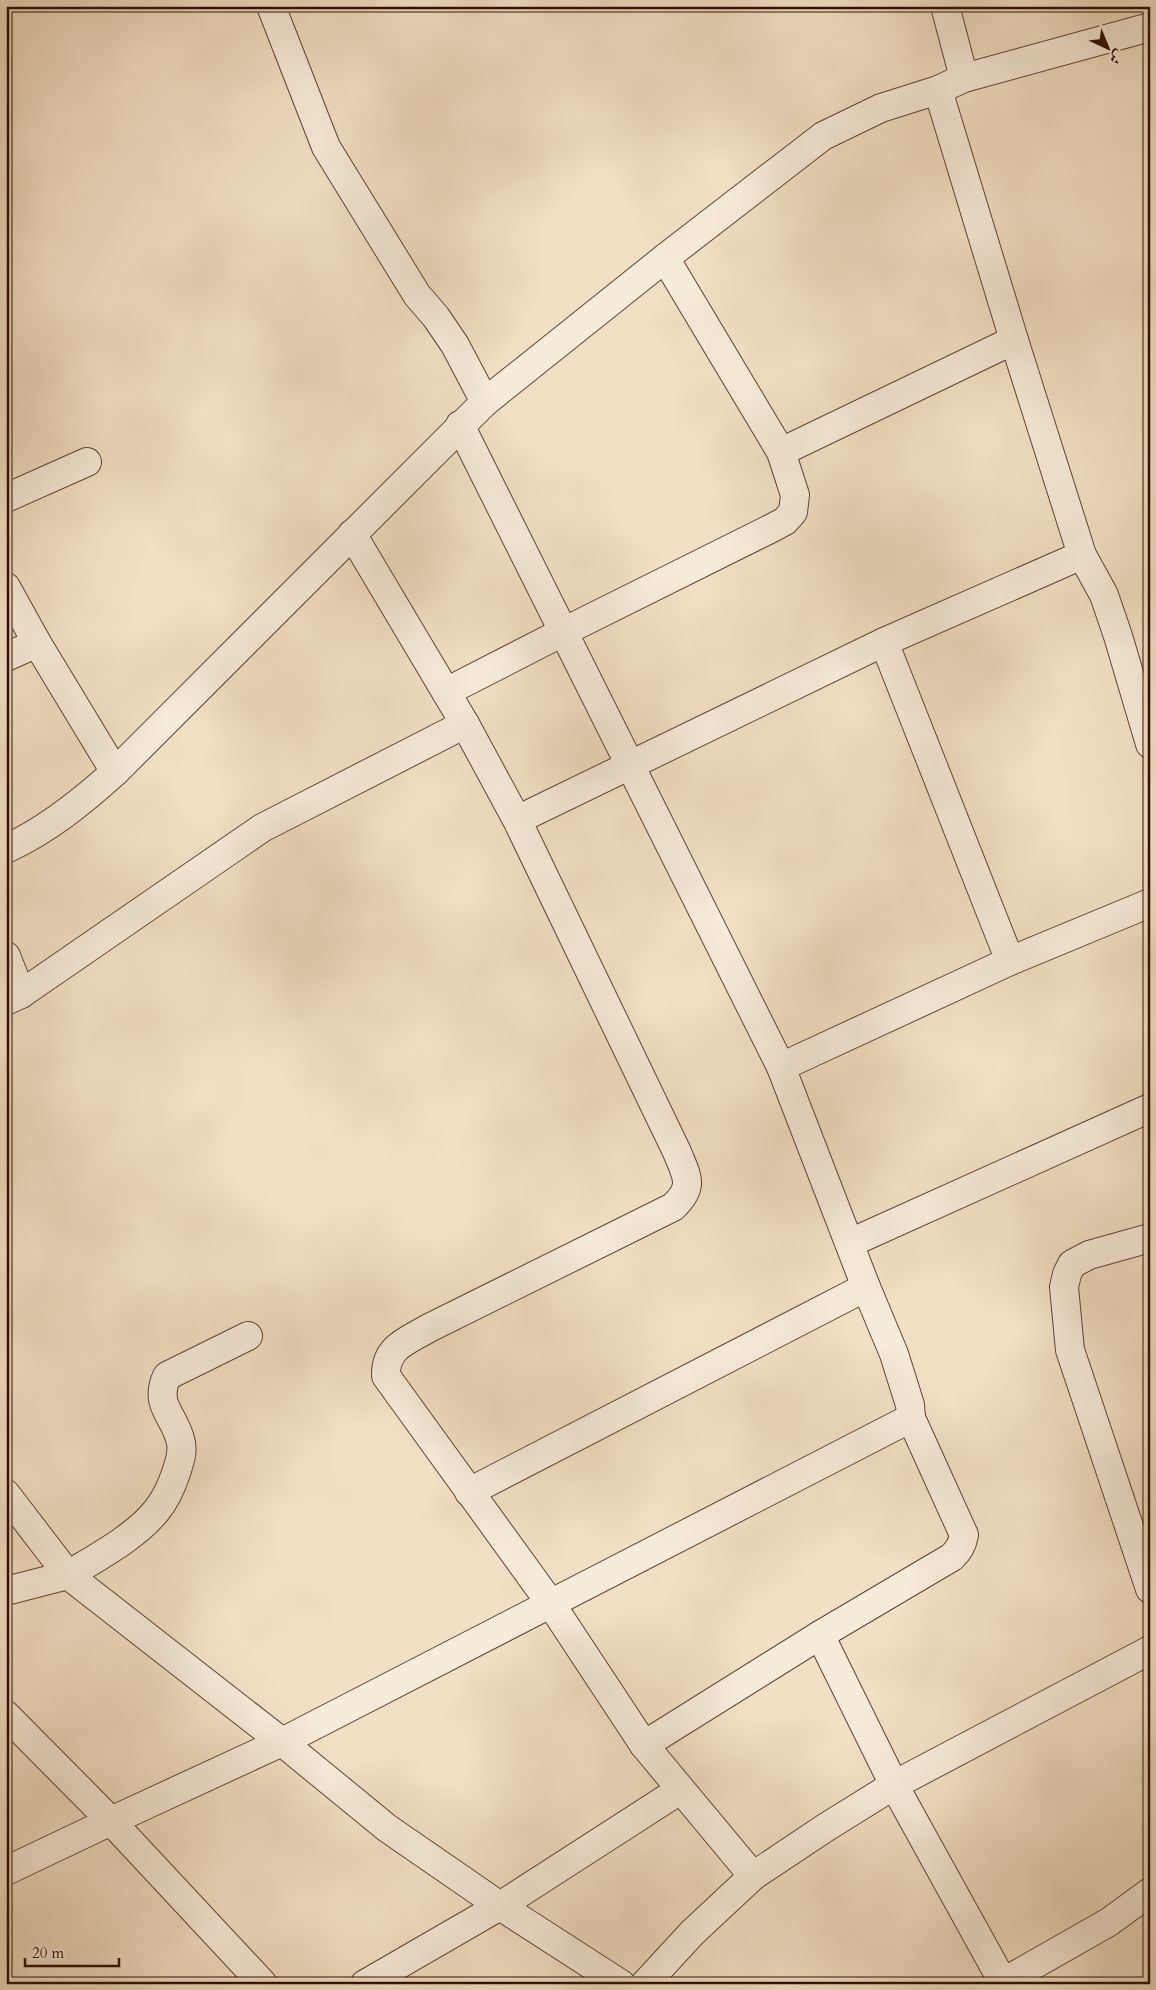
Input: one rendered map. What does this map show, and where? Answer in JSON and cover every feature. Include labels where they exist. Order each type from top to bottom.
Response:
[{"type":"street","points":[[271,6],[326,147],[417,295],[436,317],[455,345],[485,402]]},
{"type":"street","points":[[945,6],[964,78]]},
{"type":"street","points":[[6,849],[24,841],[80,804],[115,772],[485,402],[665,258],[823,136],[881,108],[938,90],[964,78],[1150,27]]},
{"type":"street","points":[[938,90],[1082,555],[1104,595],[1150,744]]},
{"type":"street","points":[[446,692],[785,521],[793,512],[795,495],[781,452],[665,258]]},
{"type":"street","points":[[781,452],[1014,340]]},
{"type":"street","points":[[460,425],[781,1067],[866,1287],[894,1354],[908,1398],[911,1418],[964,1535],[962,1544],[952,1557],[820,1635],[644,1745]]},
{"type":"street","points":[[6,498],[87,462]]},
{"type":"street","points":[[352,534],[465,724],[517,820],[677,1152],[686,1173],[688,1188],[684,1197],[673,1207],[429,1328],[398,1346],[385,1364],[386,1376],[551,1604],[644,1745],[753,1876]]},
{"type":"street","points":[[517,820],[884,642],[1082,555]]},
{"type":"street","points":[[6,587],[37,644],[115,772]]},
{"type":"street","points":[[884,642],[1010,961]]},
{"type":"street","points":[[6,657],[37,644]]},
{"type":"street","points":[[6,956],[14,998],[262,828],[465,724]]},
{"type":"street","points":[[781,1067],[1010,961],[1150,903]]},
{"type":"street","points":[[850,1243],[1150,1108]]},
{"type":"street","points":[[1150,1238],[1089,1255],[1072,1264],[1064,1286],[1070,1350],[1150,1589]]},
{"type":"street","points":[[469,1492],[866,1287]]},
{"type":"street","points":[[6,1591],[68,1575],[107,1552],[144,1523],[157,1510],[173,1481],[181,1459],[181,1443],[161,1396],[167,1376],[248,1336]]},
{"type":"street","points":[[6,1872],[110,1821],[282,1742],[911,1418]]},
{"type":"street","points":[[6,1494],[68,1575],[282,1742],[387,1828],[500,1906],[621,1984]]},
{"type":"street","points":[[820,1635],[894,1785],[1002,1983],[1109,1922],[1150,1892]]},
{"type":"street","points":[[645,1984],[692,1933],[753,1876],[894,1785],[1150,1650]]},
{"type":"street","points":[[6,1715],[110,1821],[263,1984]]},
{"type":"street","points":[[365,1984],[500,1906],[680,1790]]}]
